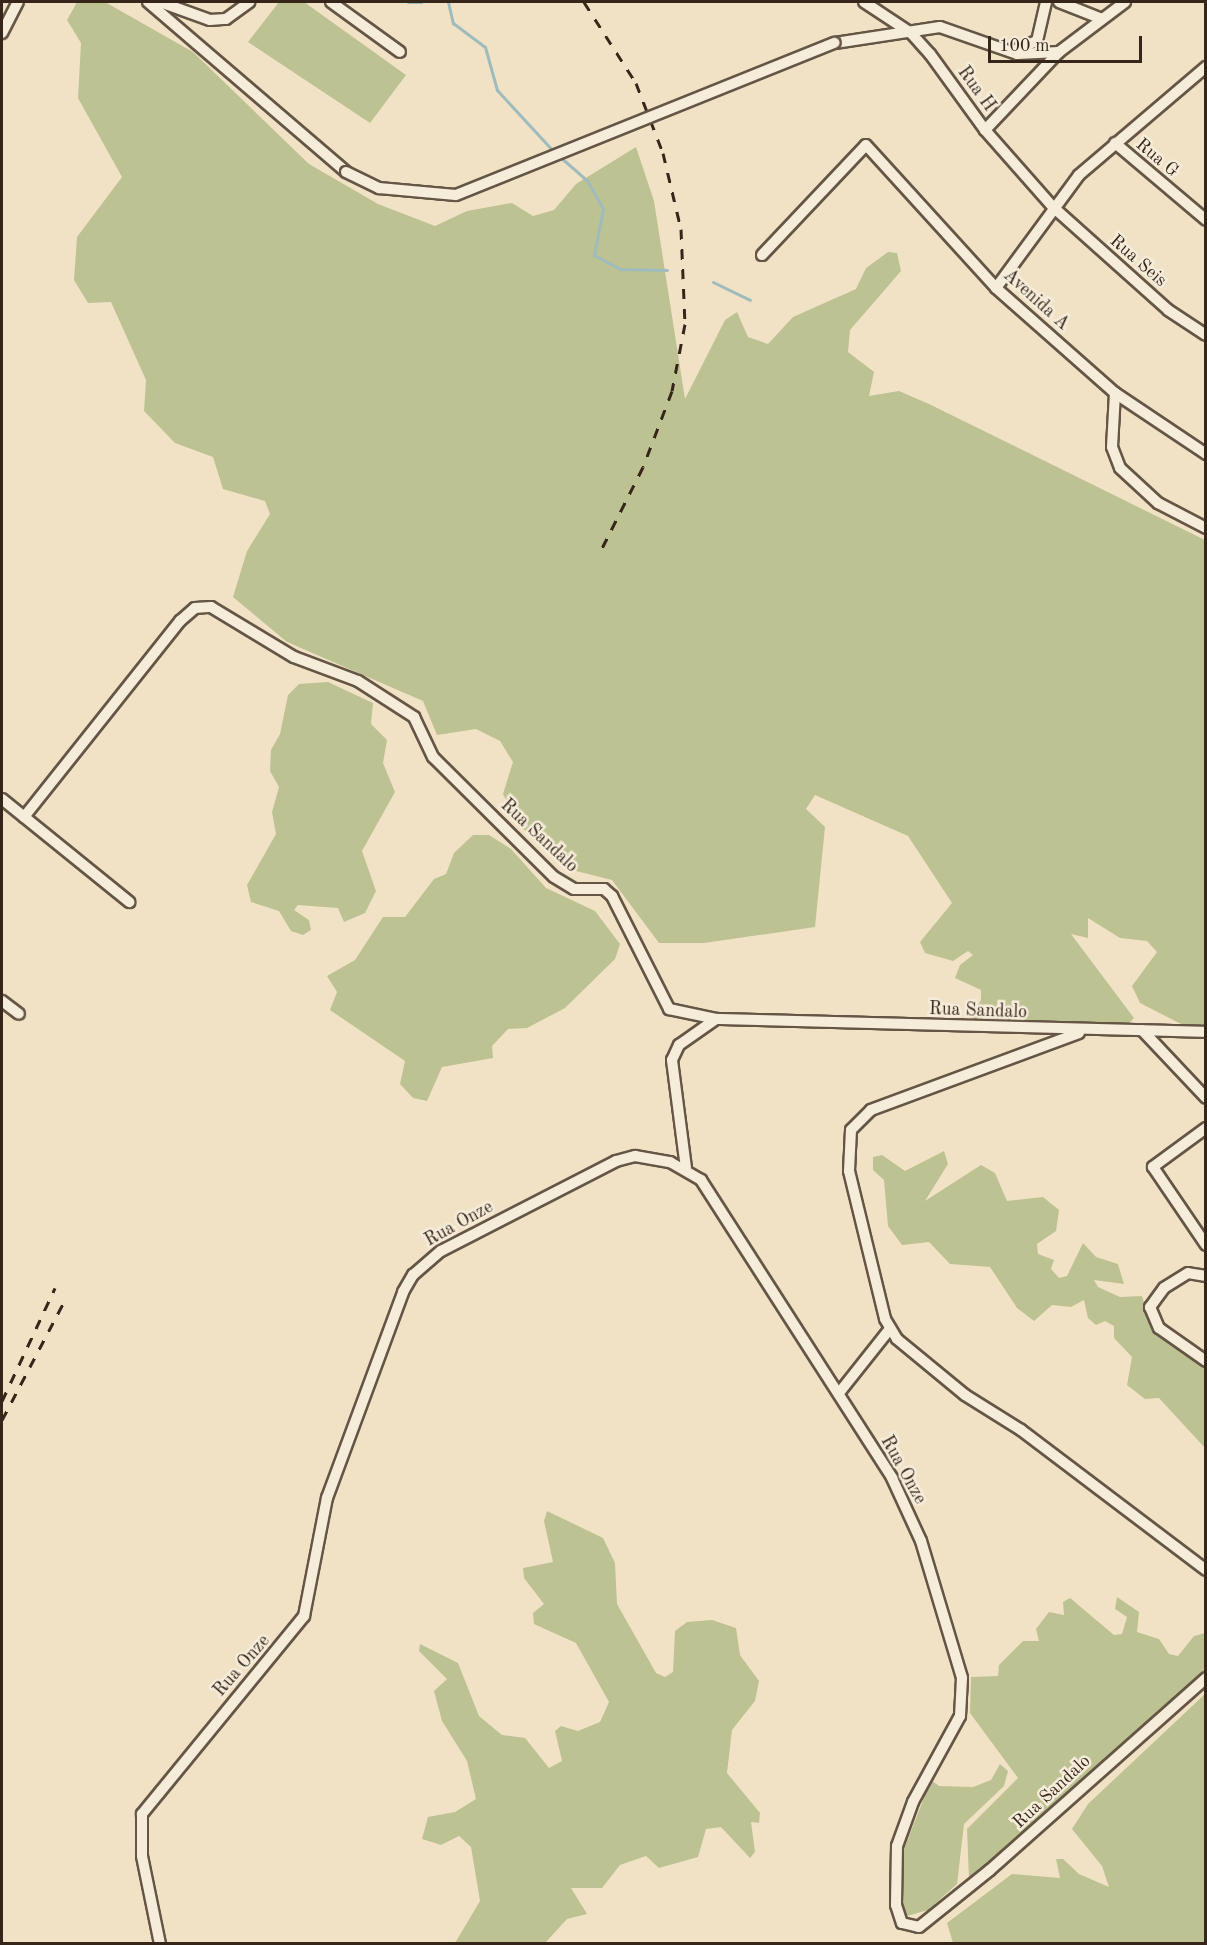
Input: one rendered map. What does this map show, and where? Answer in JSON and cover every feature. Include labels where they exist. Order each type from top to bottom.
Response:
[{"type":"street","points":[[2,33],[18,2]]},
{"type":"street","points":[[148,2],[346,172],[379,188],[456,195],[835,43],[955,29],[1010,52],[1059,52]]},
{"type":"street","points":[[160,2],[210,20],[226,20],[249,2]]},
{"type":"street","points":[[331,2],[400,52]]},
{"type":"street","name":"Rua H","points":[[864,2],[910,33],[985,130],[1053,207]]},
{"type":"street","points":[[1010,52],[1037,41],[1046,2]]},
{"type":"street","points":[[1059,2],[1102,19]]},
{"type":"street","points":[[985,130],[1059,52],[1125,2]]},
{"type":"street","points":[[996,288],[1053,207],[1115,143],[1206,67]]},
{"type":"street","name":"Rua G","points":[[1115,143],[1206,220]]},
{"type":"street","name":"Avenida A","points":[[762,255],[866,145],[996,288],[1114,393],[1206,454]]},
{"type":"street","name":"Rua Seis","points":[[1053,207],[1168,310],[1206,335]]},
{"type":"street","points":[[1114,393],[1112,447],[1120,468],[1158,503],[1206,528]]},
{"type":"street","name":"Rua Sandalo","points":[[24,817],[180,621],[195,608],[211,607],[294,657],[358,681],[414,717],[433,757],[554,877],[574,889],[604,889],[612,896],[669,1009],[716,1019],[1206,1032]]},
{"type":"street","points":[[2,799],[129,902]]},
{"type":"street","points":[[2,1001],[19,1014]]},
{"type":"street","points":[[686,1168],[672,1060],[679,1045],[716,1019]]},
{"type":"street","points":[[1088,1030],[898,1098],[871,1110],[851,1130],[849,1171],[889,1330],[965,1395],[1021,1430],[1206,1570]]},
{"type":"street","points":[[1142,1030],[1206,1098]]},
{"type":"street","points":[[1206,1128],[1153,1167],[1206,1245]]},
{"type":"street","name":"Rua Onze","points":[[160,1944],[142,1856],[142,1814],[304,1616],[327,1498],[413,1275],[441,1251],[616,1161],[635,1156],[686,1168],[712,1193],[892,1478],[951,1630],[962,1678],[960,1716],[913,1802],[897,1846],[898,1917],[910,1928],[919,1927]]},
{"type":"street","points":[[1206,1276],[1188,1274],[1164,1288],[1150,1307],[1159,1328],[1206,1361]]},
{"type":"street","points":[[839,1393],[889,1330]]},
{"type":"street","name":"Rua Sandalo","points":[[919,1927],[1043,1826],[1136,1736],[1206,1678]]},
{"type":"green space","points":[[77,2],[105,2],[193,52],[309,164],[378,204],[435,226],[467,211],[512,203],[533,216],[554,210],[576,184],[636,147],[654,201],[685,399],[725,320],[737,312],[748,337],[768,344],[793,317],[856,289],[866,268],[888,252],[897,253],[901,271],[850,330],[848,352],[874,372],[869,396],[899,391],[1205,540],[1205,1026],[1183,1025],[1140,1003],[1132,986],[1157,952],[1147,941],[1120,938],[1088,918],[1088,938],[1071,934],[1134,1018],[1129,1023],[968,1021],[981,1000],[981,990],[955,978],[960,965],[973,955],[968,951],[953,961],[925,953],[920,942],[952,903],[908,836],[815,795],[806,809],[825,827],[815,927],[704,943],[659,943],[612,880],[568,869],[519,825],[503,794],[513,762],[500,741],[476,729],[437,735],[423,701],[287,642],[233,597],[247,551],[270,514],[265,501],[223,489],[213,457],[175,443],[144,411],[146,380],[111,302],[88,303],[74,280],[77,237],[122,177],[78,98],[81,43],[67,20]]},
{"type":"green space","points":[[279,2],[304,2],[406,75],[370,123],[248,42]]},
{"type":"green space","points":[[328,682],[373,703],[371,724],[387,740],[383,763],[395,792],[362,851],[376,891],[365,913],[344,922],[338,908],[298,905],[294,910],[309,920],[311,930],[303,935],[291,931],[279,911],[251,902],[247,885],[276,834],[272,812],[279,787],[270,771],[271,750],[280,734],[288,695],[299,684]]},
{"type":"green space","points":[[473,835],[489,835],[511,849],[546,888],[595,911],[620,944],[615,959],[565,1008],[527,1028],[508,1029],[492,1046],[493,1058],[442,1067],[427,1101],[413,1098],[400,1084],[405,1061],[330,1010],[337,992],[327,976],[355,960],[383,917],[405,917],[434,879],[446,874],[454,853]]},
{"type":"green space","points":[[944,1151],[948,1164],[925,1201],[981,1165],[995,1173],[1007,1201],[1043,1197],[1059,1210],[1056,1231],[1037,1244],[1038,1254],[1054,1260],[1051,1269],[1059,1278],[1067,1276],[1083,1243],[1096,1257],[1118,1264],[1124,1284],[1094,1280],[1098,1287],[1120,1297],[1142,1296],[1150,1323],[1205,1368],[1205,1448],[1159,1398],[1145,1399],[1127,1385],[1132,1357],[1114,1338],[1114,1326],[1105,1321],[1096,1325],[1088,1318],[1084,1300],[1071,1307],[1052,1305],[1034,1321],[1017,1308],[990,1267],[950,1264],[929,1242],[902,1245],[888,1226],[884,1180],[873,1170],[873,1157],[882,1155],[905,1171]]},
{"type":"green space","points":[[547,1511],[603,1538],[615,1563],[617,1604],[656,1673],[665,1677],[673,1672],[675,1631],[687,1622],[712,1620],[736,1628],[740,1655],[759,1681],[755,1701],[732,1730],[727,1773],[760,1813],[759,1823],[751,1822],[755,1852],[750,1858],[721,1827],[706,1829],[698,1857],[659,1868],[646,1856],[620,1865],[602,1888],[571,1888],[587,1914],[567,1919],[546,1942],[455,1943],[480,1901],[471,1847],[459,1836],[441,1845],[422,1839],[428,1817],[455,1812],[476,1799],[467,1761],[442,1721],[434,1691],[447,1679],[419,1651],[420,1644],[458,1663],[479,1716],[502,1735],[525,1738],[549,1768],[562,1761],[555,1731],[561,1726],[578,1731],[600,1722],[609,1702],[576,1643],[534,1624],[533,1613],[544,1604],[524,1578],[523,1568],[553,1562],[544,1521]]},
{"type":"green space","points":[[1117,1597],[1139,1612],[1137,1632],[1159,1639],[1169,1654],[1178,1656],[1194,1636],[1205,1633],[1205,1671],[969,1879],[967,1829],[1018,1778],[970,1713],[971,1677],[998,1676],[999,1665],[1023,1641],[1039,1641],[1036,1629],[1049,1612],[1064,1615],[1063,1602],[1070,1598],[1114,1635],[1122,1634],[1127,1617],[1115,1609]]},
{"type":"green space","points":[[1205,1694],[1205,1943],[953,1943],[947,1923],[1012,1874],[1060,1878],[1056,1859],[1063,1859],[1079,1874],[1109,1887],[1102,1866],[1072,1829],[1088,1804]]},
{"type":"green space","points":[[1000,1764],[1008,1771],[1004,1786],[964,1824],[957,1884],[928,1910],[907,1916],[901,1907],[900,1859],[931,1780],[939,1786],[973,1787],[991,1780]]},
{"type":"waterway","points":[[408,2],[421,2]]},
{"type":"waterway","points":[[448,2],[453,23],[485,47],[497,90],[554,152]]},
{"type":"waterway","points":[[559,156],[587,180],[603,209],[594,255],[620,269],[667,270]]},
{"type":"waterway","points":[[713,282],[750,300]]},
{"type":"railway","points":[[584,2],[636,83],[663,153],[681,229],[685,324],[672,391],[643,467],[598,556]]},
{"type":"railway","points":[[2,1401],[55,1288]]},
{"type":"railway","points":[[2,1420],[66,1298]]}]
